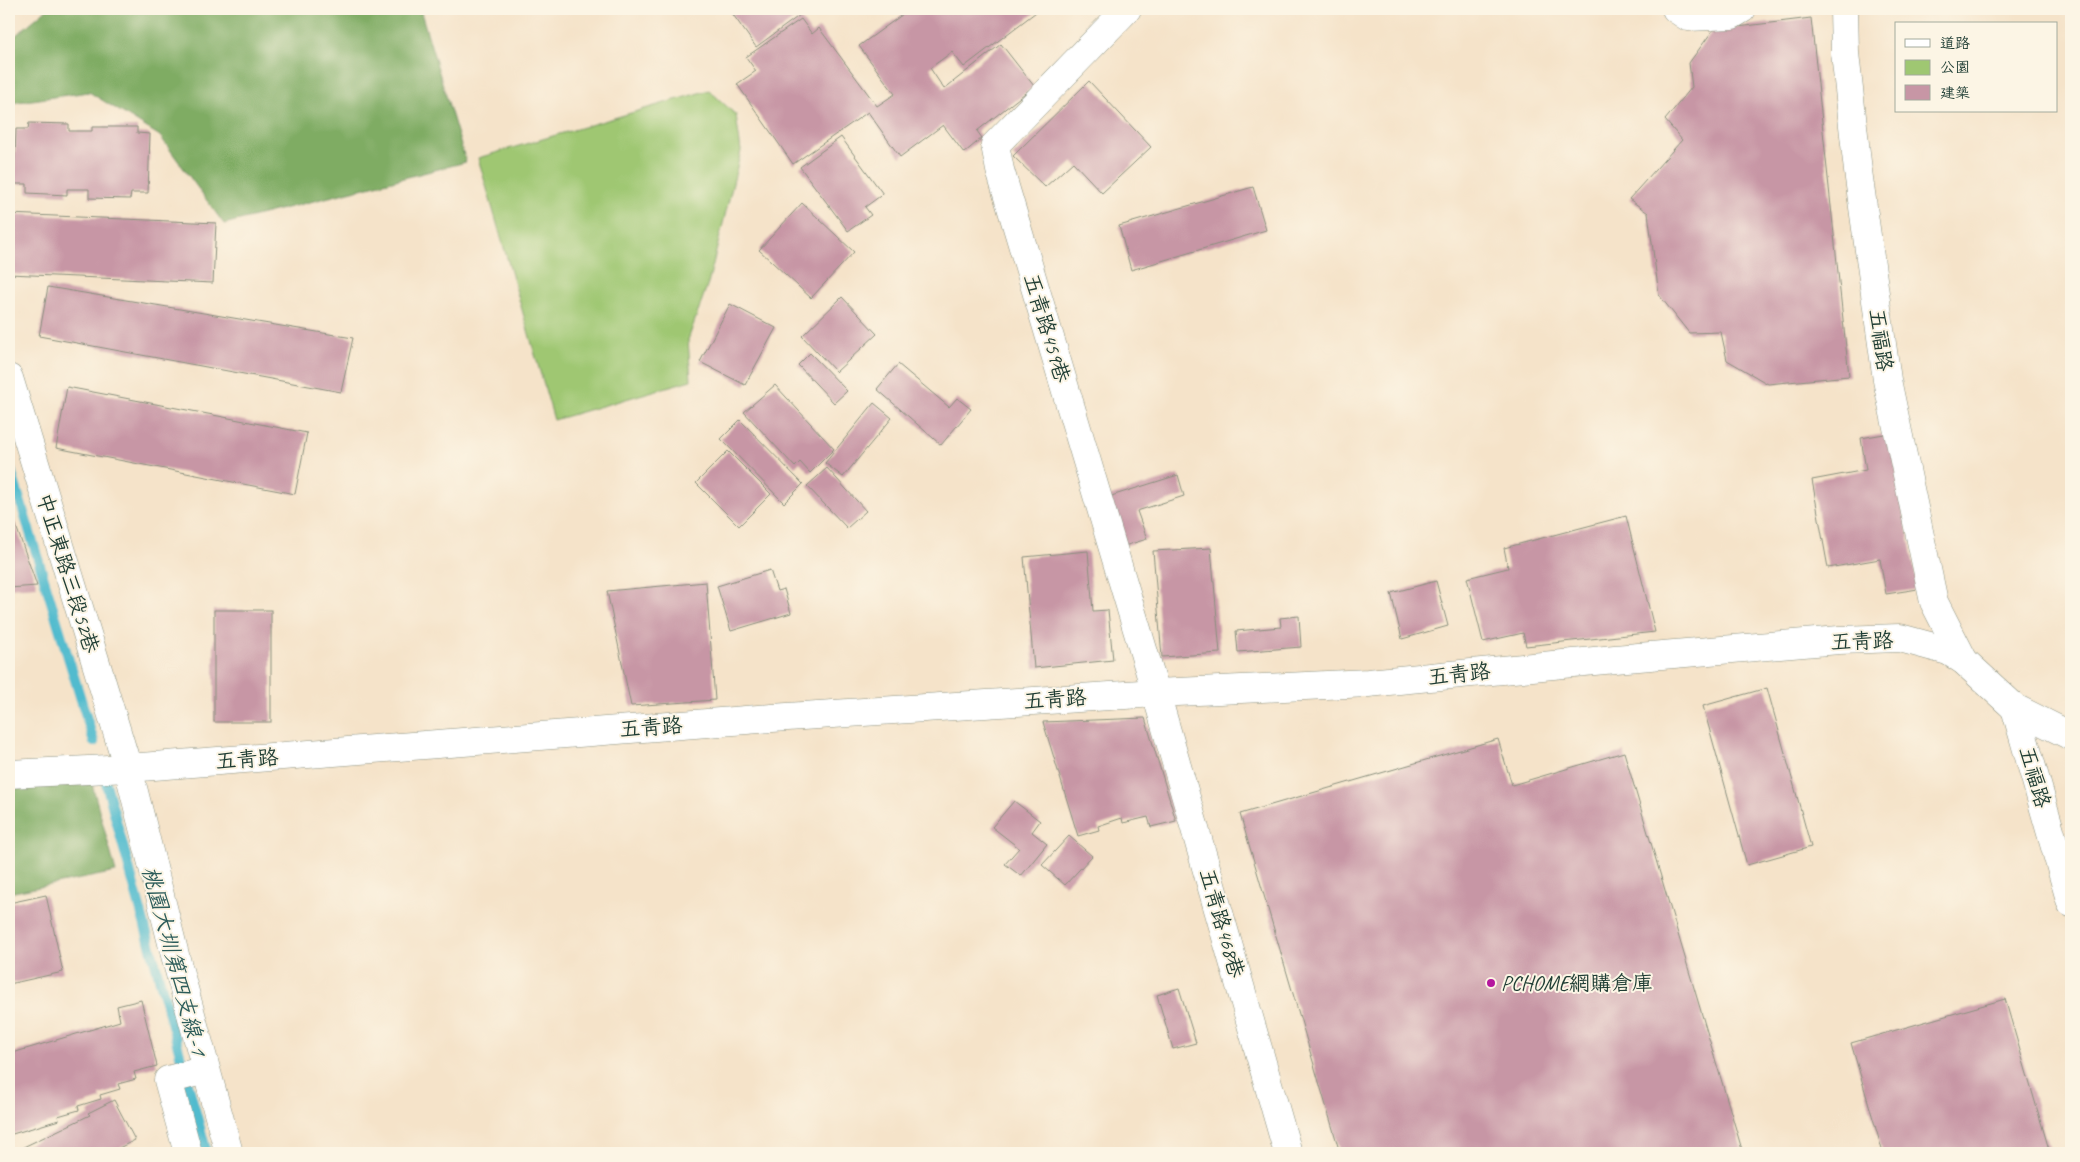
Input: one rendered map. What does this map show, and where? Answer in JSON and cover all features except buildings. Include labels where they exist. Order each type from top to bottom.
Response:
[{"type":"street","points":[[1676,9],[1688,17],[1732,15],[1742,9]]},
{"type":"street","name":"五福路","points":[[1844,9],[1845,53],[1858,171],[1887,380],[1934,602],[1964,661]]},
{"type":"street","name":"五青路459巷","points":[[1123,10],[995,145],[1003,180],[1156,693]]},
{"type":"street","name":"中正東路三段52巷","points":[[9,378],[128,768],[205,1070],[229,1153]]},
{"type":"street","name":"五青路","points":[[9,774],[128,768],[782,717],[1156,693],[1368,683],[1839,640],[1900,638],[1948,651],[1964,661],[2014,708],[2071,736]]},
{"type":"street","name":"五青路468巷","points":[[1156,693],[1288,1153]]},
{"type":"street","name":"五福路","points":[[2014,708],[2071,903]]},
{"type":"street","points":[[188,1153],[168,1080],[205,1070]]},
{"type":"green space","points":[[47,9],[420,9],[466,162],[224,224],[160,136],[89,92],[11,103],[9,41]]},
{"type":"green space","points":[[709,90],[736,115],[741,151],[709,280],[688,340],[691,380],[554,420],[478,158]]},
{"type":"green space","points":[[92,784],[116,872],[9,893],[9,789]]},
{"type":"waterway","name":"桃園大圳第四支線-1","points":[[9,464],[94,742]]},
{"type":"waterway","name":"桃園大圳第四支線-1","points":[[104,776],[207,1153]]},
{"type":"place","name":"PCHOME網購倉庫","points":[[1491,983]]}]
